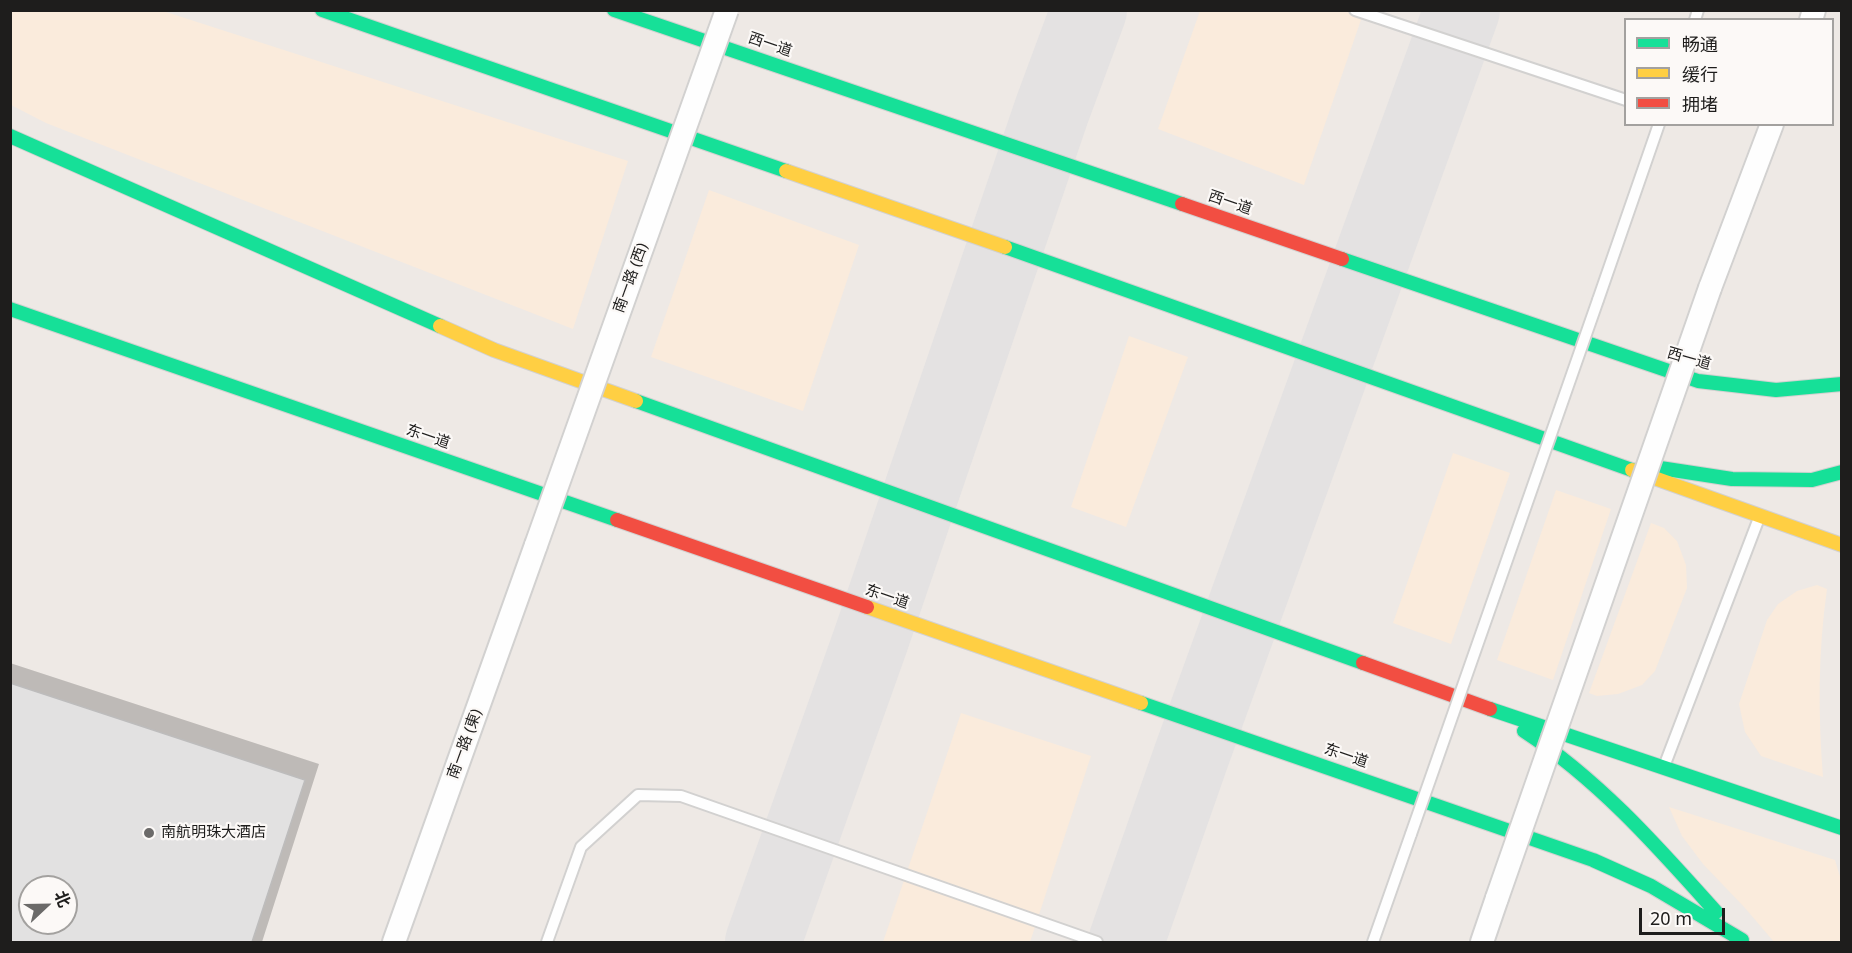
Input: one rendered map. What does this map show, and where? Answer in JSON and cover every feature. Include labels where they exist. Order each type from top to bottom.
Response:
[{"type":"main road","points":[[322,10],[1153,298],[1842,545]]},
{"type":"main road","name":"西一道","points":[[614,10],[1698,381],[1776,390],[1842,384]]},
{"type":"main road","points":[[10,136],[494,350],[1479,705],[1842,828]]},
{"type":"main road","name":"东一道","points":[[10,309],[1593,860],[1651,886],[1743,941]]},
{"type":"main road","points":[[1609,460],[1732,479],[1812,480],[1842,472]]},
{"type":"main road","points":[[1479,705],[1536,738],[1591,781],[1648,837],[1743,941]]},
{"type":"street","name":"南一路 (西)","points":[[536,545],[727,10]]},
{"type":"street","points":[[1482,942],[1710,288],[1771,126]]},
{"type":"street","name":"南一路 (東)","points":[[394,942],[536,545]]},
{"type":"lane","points":[[1354,10],[1624,99]]},
{"type":"lane","points":[[1373,942],[1658,126]]},
{"type":"lane","points":[[1664,767],[1760,515]]},
{"type":"lane","points":[[547,942],[581,847],[638,795],[681,796],[1097,942]]},
{"type":"shaded area","points":[[10,11],[163,11],[628,161],[573,329],[46,123],[11,105]]},
{"type":"shaded area","points":[[11,11],[1841,11],[1841,942],[11,942]]},
{"type":"shaded area","points":[[1200,11],[1364,11],[1304,185],[1158,129]]},
{"type":"shaded area","points":[[709,190],[859,245],[803,411],[651,357]]},
{"type":"shaded area","points":[[1129,336],[1188,357],[1126,527],[1071,507]]},
{"type":"shaded area","points":[[1453,453],[1510,473],[1451,644],[1393,623]]},
{"type":"shaded area","points":[[1556,490],[1611,509],[1553,680],[1497,660]]},
{"type":"shaded area","points":[[1651,523],[1664,528],[1677,541],[1686,565],[1687,588],[1655,671],[1642,685],[1618,694],[1597,696],[1589,693]]},
{"type":"shaded area","points":[[1817,585],[1827,589],[1820,683],[1823,777],[1761,756],[1745,732],[1739,704],[1767,620],[1778,604],[1797,591]]},
{"type":"shaded area","points":[[961,713],[1091,756],[1030,942],[883,942]]},
{"type":"shaded area","points":[[1669,807],[1835,860],[1841,880],[1841,942],[1774,942],[1703,864],[1682,836]]},
{"type":"building","name":"南航明珠大酒店","points":[[10,683],[305,780],[252,942],[10,942]]},
{"type":"taxiway","points":[[763,942],[870,642],[1052,110],[1089,10]]},
{"type":"taxiway","points":[[1126,942],[1462,10]]},
{"type":"traffic: fast","points":[[322,10],[786,171]]},
{"type":"traffic: fast","points":[[614,10],[1182,204]]},
{"type":"traffic: fast","points":[[10,136],[440,326]]},
{"type":"traffic: fast","points":[[1005,247],[1632,470]]},
{"type":"traffic: fast","points":[[1342,259],[1698,381],[1776,390],[1842,384]]},
{"type":"traffic: fast","points":[[10,309],[617,520]]},
{"type":"traffic: fast","points":[[636,401],[1363,663]]},
{"type":"traffic: fast","points":[[1647,466],[1732,479],[1812,480],[1842,472]]},
{"type":"traffic: fast","points":[[1141,703],[1593,860],[1651,886],[1742,940]]},
{"type":"traffic: fast","points":[[1490,709],[1842,828]]},
{"type":"traffic: fast","points":[[1524,731],[1602,792],[1716,912]]},
{"type":"traffic: slow","points":[[786,171],[1005,247]]},
{"type":"traffic: slow","points":[[440,326],[494,350],[636,401]]},
{"type":"traffic: slow","points":[[1632,470],[1842,545]]},
{"type":"traffic: slow","points":[[867,607],[1141,703]]},
{"type":"traffic: jam","points":[[1182,204],[1342,259]]},
{"type":"traffic: jam","points":[[617,520],[867,607]]},
{"type":"traffic: jam","points":[[1363,663],[1490,709]]},
{"type":"place","name":"南航明珠大酒店","points":[[149,833]]}]
